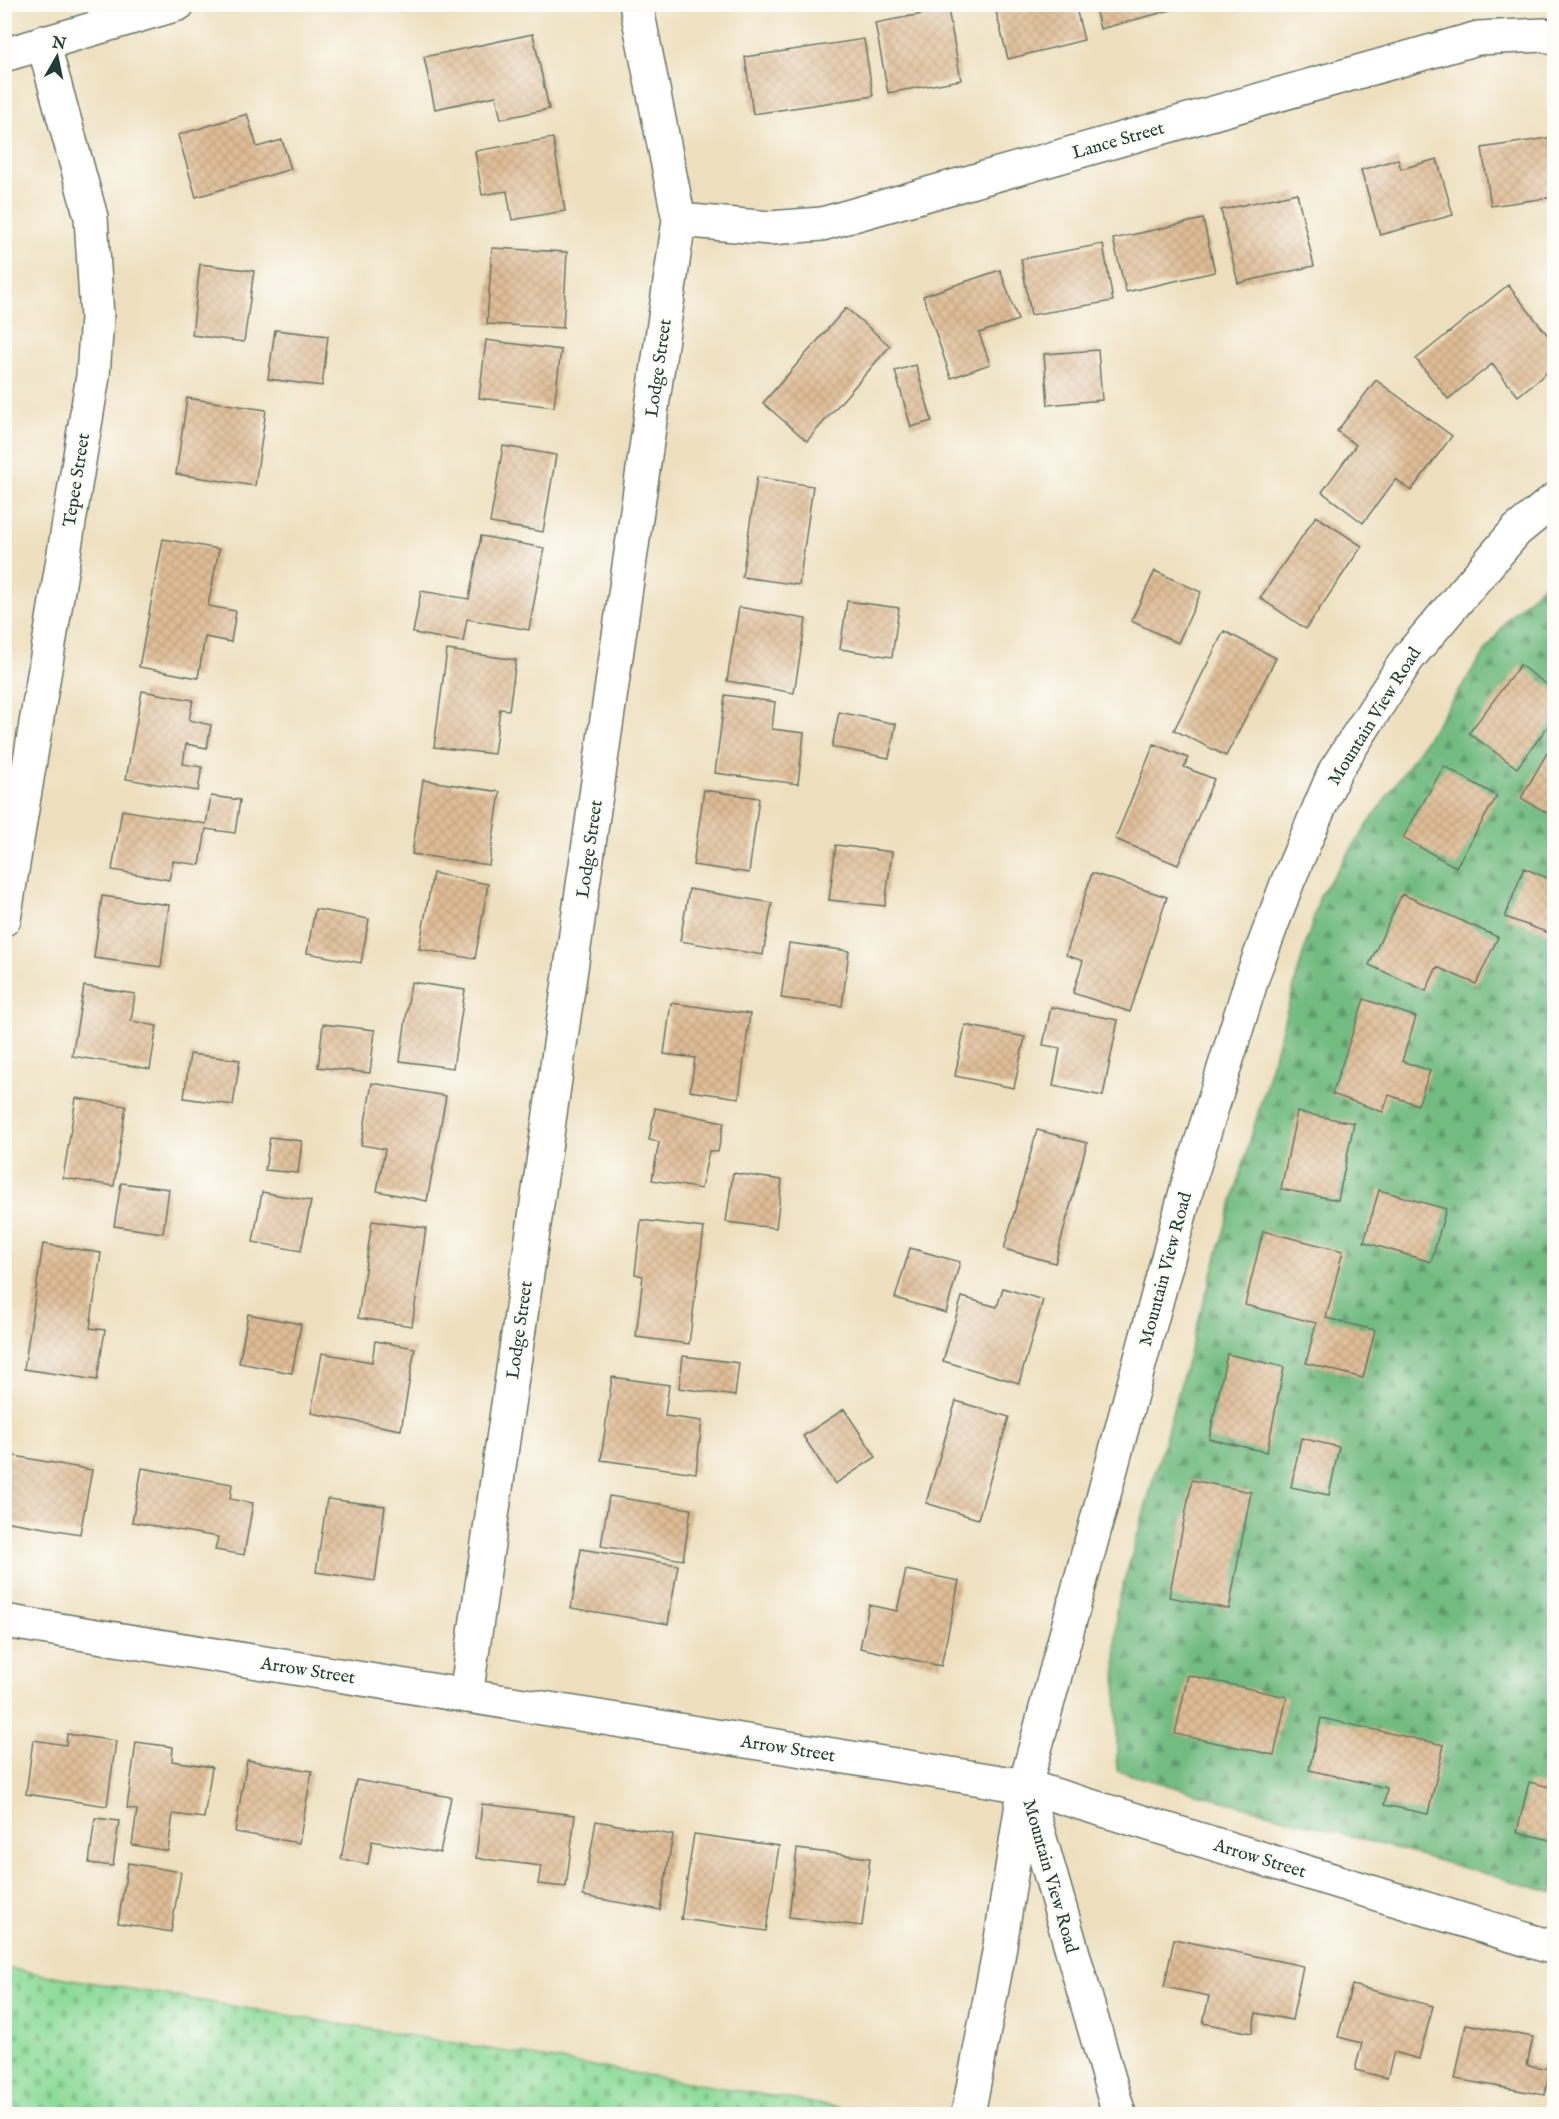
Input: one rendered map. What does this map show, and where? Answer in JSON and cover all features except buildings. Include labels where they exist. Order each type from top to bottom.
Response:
[{"type":"street","points":[[4,55],[178,4]]},
{"type":"street","name":"Lodge Street","points":[[466,1696],[679,220],[636,4]]},
{"type":"street","name":"Lance Street","points":[[679,220],[770,228],[822,224],[1478,38],[1544,35],[1554,38]]},
{"type":"street","name":"Tepee Street","points":[[4,919],[93,376],[97,317],[91,217],[43,42]]},
{"type":"street","name":"Mountain View Road","points":[[1119,2115],[1025,1786],[1187,1188],[1254,972],[1288,881],[1335,771],[1408,658],[1516,531],[1554,500]]},
{"type":"street","name":"Arrow Street","points":[[4,1621],[1025,1786],[1554,1948]]},
{"type":"street","points":[[968,2115],[999,1953],[1025,1786]]},
{"type":"green space","points":[[1554,575],[1554,1893],[1117,1771],[1116,1610],[1320,895],[1509,617]]},
{"type":"green space","points":[[5,1968],[878,2114],[5,2114]]}]
